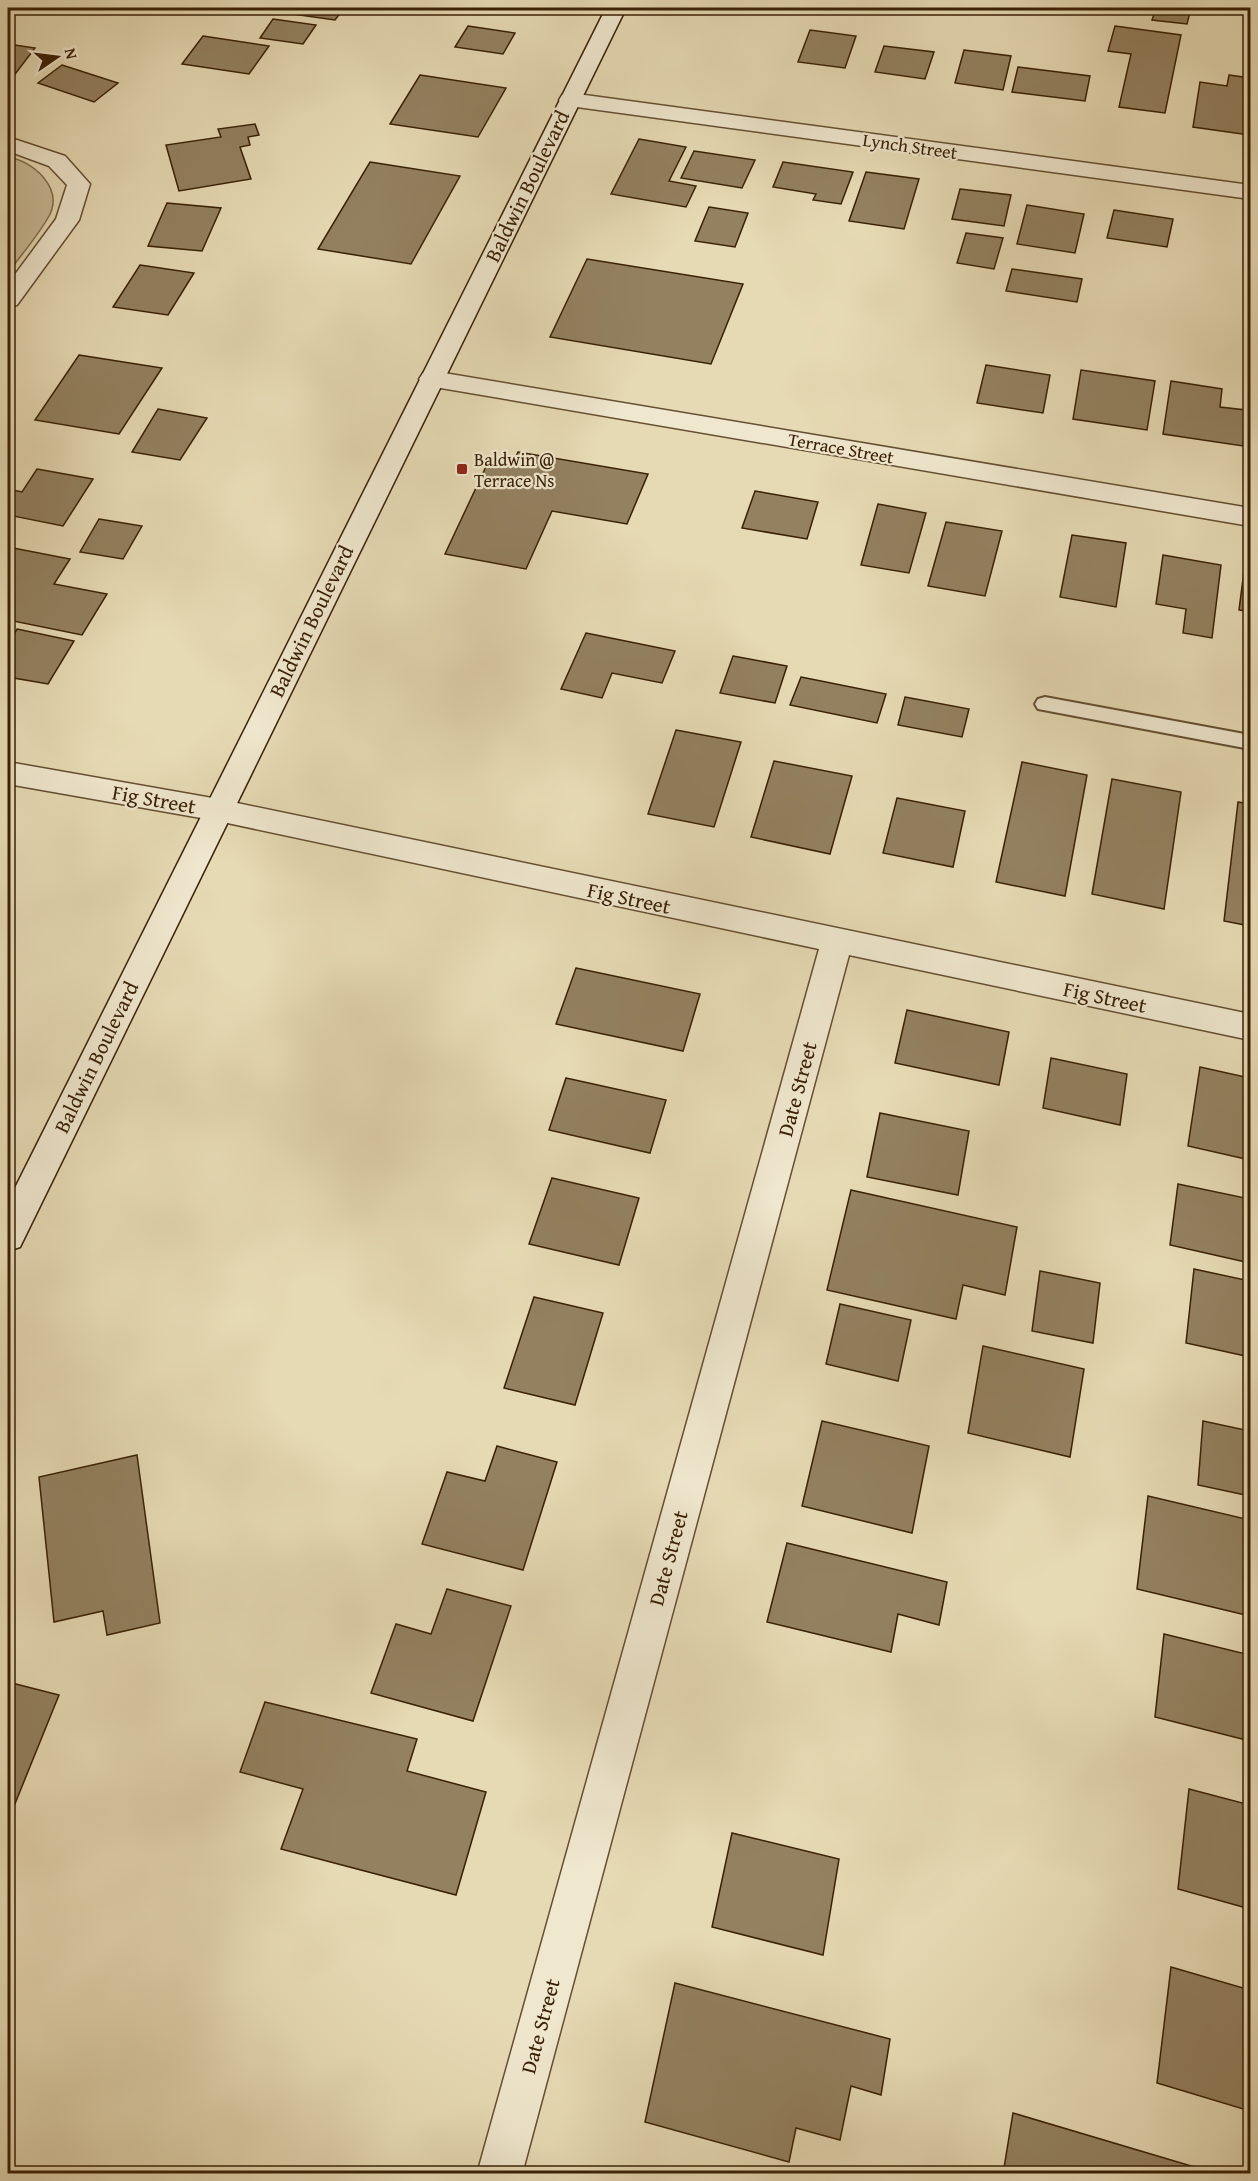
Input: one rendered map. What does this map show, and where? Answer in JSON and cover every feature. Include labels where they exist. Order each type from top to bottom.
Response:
[{"type":"street","name":"Baldwin Boulevard","points":[[8,1236],[616,8]]},
{"type":"street","name":"Lynch Street","points":[[570,100],[1251,192]]},
{"type":"street","points":[[8,144],[57,161],[79,184],[67,220],[8,300]]},
{"type":"street","name":"Terrace Street","points":[[432,379],[1251,517]]},
{"type":"street","name":"Fig Street","points":[[8,773],[218,810],[837,942],[1251,1027]]},
{"type":"street","name":"Date Street","points":[[500,2174],[837,942]]},
{"type":"lane","points":[[1045,704],[1251,742]]},
{"type":"shaded area","points":[[8,157],[36,170],[49,186],[53,206],[40,231],[8,273]]},
{"type":"building","points":[[297,8],[344,8],[335,20],[292,14]]},
{"type":"building","points":[[1156,8],[1191,8],[1187,24],[1152,20]]},
{"type":"building","points":[[273,19],[316,25],[303,44],[260,38]]},
{"type":"building","points":[[468,26],[515,33],[503,54],[455,47]]},
{"type":"building","points":[[1115,26],[1181,35],[1165,113],[1119,107],[1131,54],[1108,51]]},
{"type":"building","points":[[810,30],[856,36],[845,68],[798,62]]},
{"type":"building","points":[[203,36],[269,46],[249,74],[182,64]]},
{"type":"building","points":[[8,44],[35,48],[9,82],[8,82]]},
{"type":"building","points":[[884,46],[934,52],[925,79],[875,72]]},
{"type":"building","points":[[964,50],[1011,56],[1003,90],[955,83]]},
{"type":"building","points":[[62,65],[118,83],[94,102],[38,83]]},
{"type":"building","points":[[1018,67],[1090,76],[1085,101],[1012,92]]},
{"type":"building","points":[[420,75],[506,88],[478,137],[390,124]]},
{"type":"building","points":[[1229,75],[1250,78],[1249,135],[1193,127],[1200,82],[1227,86]]},
{"type":"building","points":[[255,124],[259,135],[248,137],[250,145],[240,147],[251,179],[179,191],[166,145],[221,137],[218,129]]},
{"type":"building","points":[[639,139],[686,147],[669,181],[696,186],[686,207],[611,194]]},
{"type":"building","points":[[694,151],[755,160],[742,188],[681,178]]},
{"type":"building","points":[[370,162],[460,176],[411,264],[318,249]]},
{"type":"building","points":[[783,162],[853,172],[841,204],[813,200],[816,194],[773,187]]},
{"type":"building","points":[[866,172],[919,179],[904,229],[849,221]]},
{"type":"building","points":[[960,189],[1011,195],[1004,226],[952,219]]},
{"type":"building","points":[[167,203],[221,208],[202,251],[148,246]]},
{"type":"building","points":[[1027,205],[1084,214],[1075,253],[1017,244]]},
{"type":"building","points":[[709,207],[748,213],[735,247],[695,241]]},
{"type":"building","points":[[1114,210],[1173,219],[1167,247],[1107,238]]},
{"type":"building","points":[[966,233],[1003,238],[994,269],[957,263]]},
{"type":"building","points":[[587,259],[743,284],[711,364],[550,337]]},
{"type":"building","points":[[140,265],[194,273],[168,315],[113,307]]},
{"type":"building","points":[[1012,269],[1082,279],[1077,302],[1006,291]]},
{"type":"building","points":[[79,355],[162,368],[119,434],[35,420]]},
{"type":"building","points":[[986,365],[1050,375],[1043,413],[977,403]]},
{"type":"building","points":[[1081,370],[1155,381],[1147,430],[1073,419]]},
{"type":"building","points":[[1171,381],[1222,389],[1220,407],[1246,410],[1243,446],[1163,434]]},
{"type":"building","points":[[158,409],[207,418],[180,460],[132,452]]},
{"type":"building","points":[[518,452],[648,474],[627,524],[552,511],[526,569],[445,554],[490,458],[513,463]]},
{"type":"building","points":[[37,469],[93,479],[63,526],[8,515],[8,489],[22,492]]},
{"type":"building","points":[[755,491],[818,502],[807,539],[742,528]]},
{"type":"building","points":[[878,504],[926,513],[909,573],[861,565]]},
{"type":"building","points":[[99,519],[142,526],[123,559],[80,552]]},
{"type":"building","points":[[946,522],[1002,531],[985,596],[928,586]]},
{"type":"building","points":[[1072,535],[1126,543],[1116,607],[1060,597]]},
{"type":"building","points":[[8,547],[70,559],[54,584],[107,594],[82,635],[8,620]]},
{"type":"building","points":[[1163,555],[1221,565],[1212,638],[1183,633],[1186,609],[1156,604]]},
{"type":"building","points":[[1244,571],[1250,572],[1250,612],[1239,610]]},
{"type":"building","points":[[17,629],[74,641],[48,684],[8,677],[8,644]]},
{"type":"building","points":[[586,633],[675,651],[662,683],[612,673],[602,698],[561,689]]},
{"type":"building","points":[[733,656],[787,666],[775,703],[720,693]]},
{"type":"building","points":[[801,677],[886,694],[877,723],[790,705]]},
{"type":"building","points":[[905,697],[969,709],[962,737],[898,725]]},
{"type":"building","points":[[676,730],[741,742],[714,827],[648,814]]},
{"type":"building","points":[[774,761],[852,776],[830,854],[751,837]]},
{"type":"building","points":[[1022,762],[1087,775],[1065,896],[996,882]]},
{"type":"building","points":[[1112,779],[1181,792],[1164,909],[1092,894]]},
{"type":"building","points":[[897,798],[965,811],[953,867],[883,853]]},
{"type":"building","points":[[1238,802],[1250,804],[1250,926],[1224,921]]},
{"type":"building","points":[[576,968],[700,994],[683,1051],[556,1024]]},
{"type":"building","points":[[907,1010],[1009,1032],[999,1085],[895,1063]]},
{"type":"building","points":[[1051,1058],[1127,1074],[1120,1125],[1043,1108]]},
{"type":"building","points":[[1200,1067],[1250,1078],[1250,1160],[1188,1146]]},
{"type":"building","points":[[566,1078],[666,1100],[650,1153],[549,1130]]},
{"type":"building","points":[[880,1113],[969,1131],[958,1195],[867,1177]]},
{"type":"building","points":[[552,1178],[639,1198],[619,1265],[529,1244]]},
{"type":"building","points":[[1178,1184],[1250,1199],[1250,1263],[1170,1245]]},
{"type":"building","points":[[851,1190],[1017,1227],[1005,1295],[963,1285],[956,1319],[827,1290]]},
{"type":"building","points":[[1194,1269],[1250,1281],[1250,1357],[1186,1343]]},
{"type":"building","points":[[1040,1271],[1100,1283],[1093,1343],[1032,1331]]},
{"type":"building","points":[[534,1297],[603,1313],[575,1405],[504,1388]]},
{"type":"building","points":[[840,1304],[911,1320],[898,1381],[826,1364]]},
{"type":"building","points":[[983,1346],[1084,1369],[1070,1457],[968,1433]]},
{"type":"building","points":[[822,1421],[929,1446],[912,1533],[802,1506]]},
{"type":"building","points":[[1203,1421],[1250,1431],[1250,1496],[1198,1485]]},
{"type":"building","points":[[497,1446],[557,1462],[523,1570],[422,1544],[447,1472],[485,1481]]},
{"type":"building","points":[[137,1455],[160,1623],[107,1635],[103,1611],[54,1622],[39,1477]]},
{"type":"building","points":[[1148,1496],[1250,1520],[1250,1616],[1137,1589]]},
{"type":"building","points":[[787,1543],[947,1582],[939,1625],[898,1614],[891,1652],[767,1622]]},
{"type":"building","points":[[447,1589],[511,1606],[473,1721],[371,1693],[396,1624],[431,1634]]},
{"type":"building","points":[[1164,1634],[1250,1655],[1250,1741],[1155,1717]]},
{"type":"building","points":[[8,1682],[59,1695],[8,1821]]},
{"type":"building","points":[[265,1702],[417,1739],[407,1771],[486,1792],[456,1895],[281,1849],[303,1789],[240,1772]]},
{"type":"building","points":[[1189,1789],[1250,1805],[1250,1909],[1178,1889]]},
{"type":"building","points":[[732,1833],[839,1859],[823,1955],[712,1927]]},
{"type":"building","points":[[1171,1967],[1250,1990],[1250,2111],[1157,2083]]},
{"type":"building","points":[[675,1983],[890,2039],[881,2095],[851,2086],[840,2140],[796,2128],[789,2162],[645,2122]]},
{"type":"building","points":[[1013,2113],[1218,2174],[1003,2174]]},
{"type":"place","name":"Baldwin @ Terrace Ns","points":[[462,469]]}]
